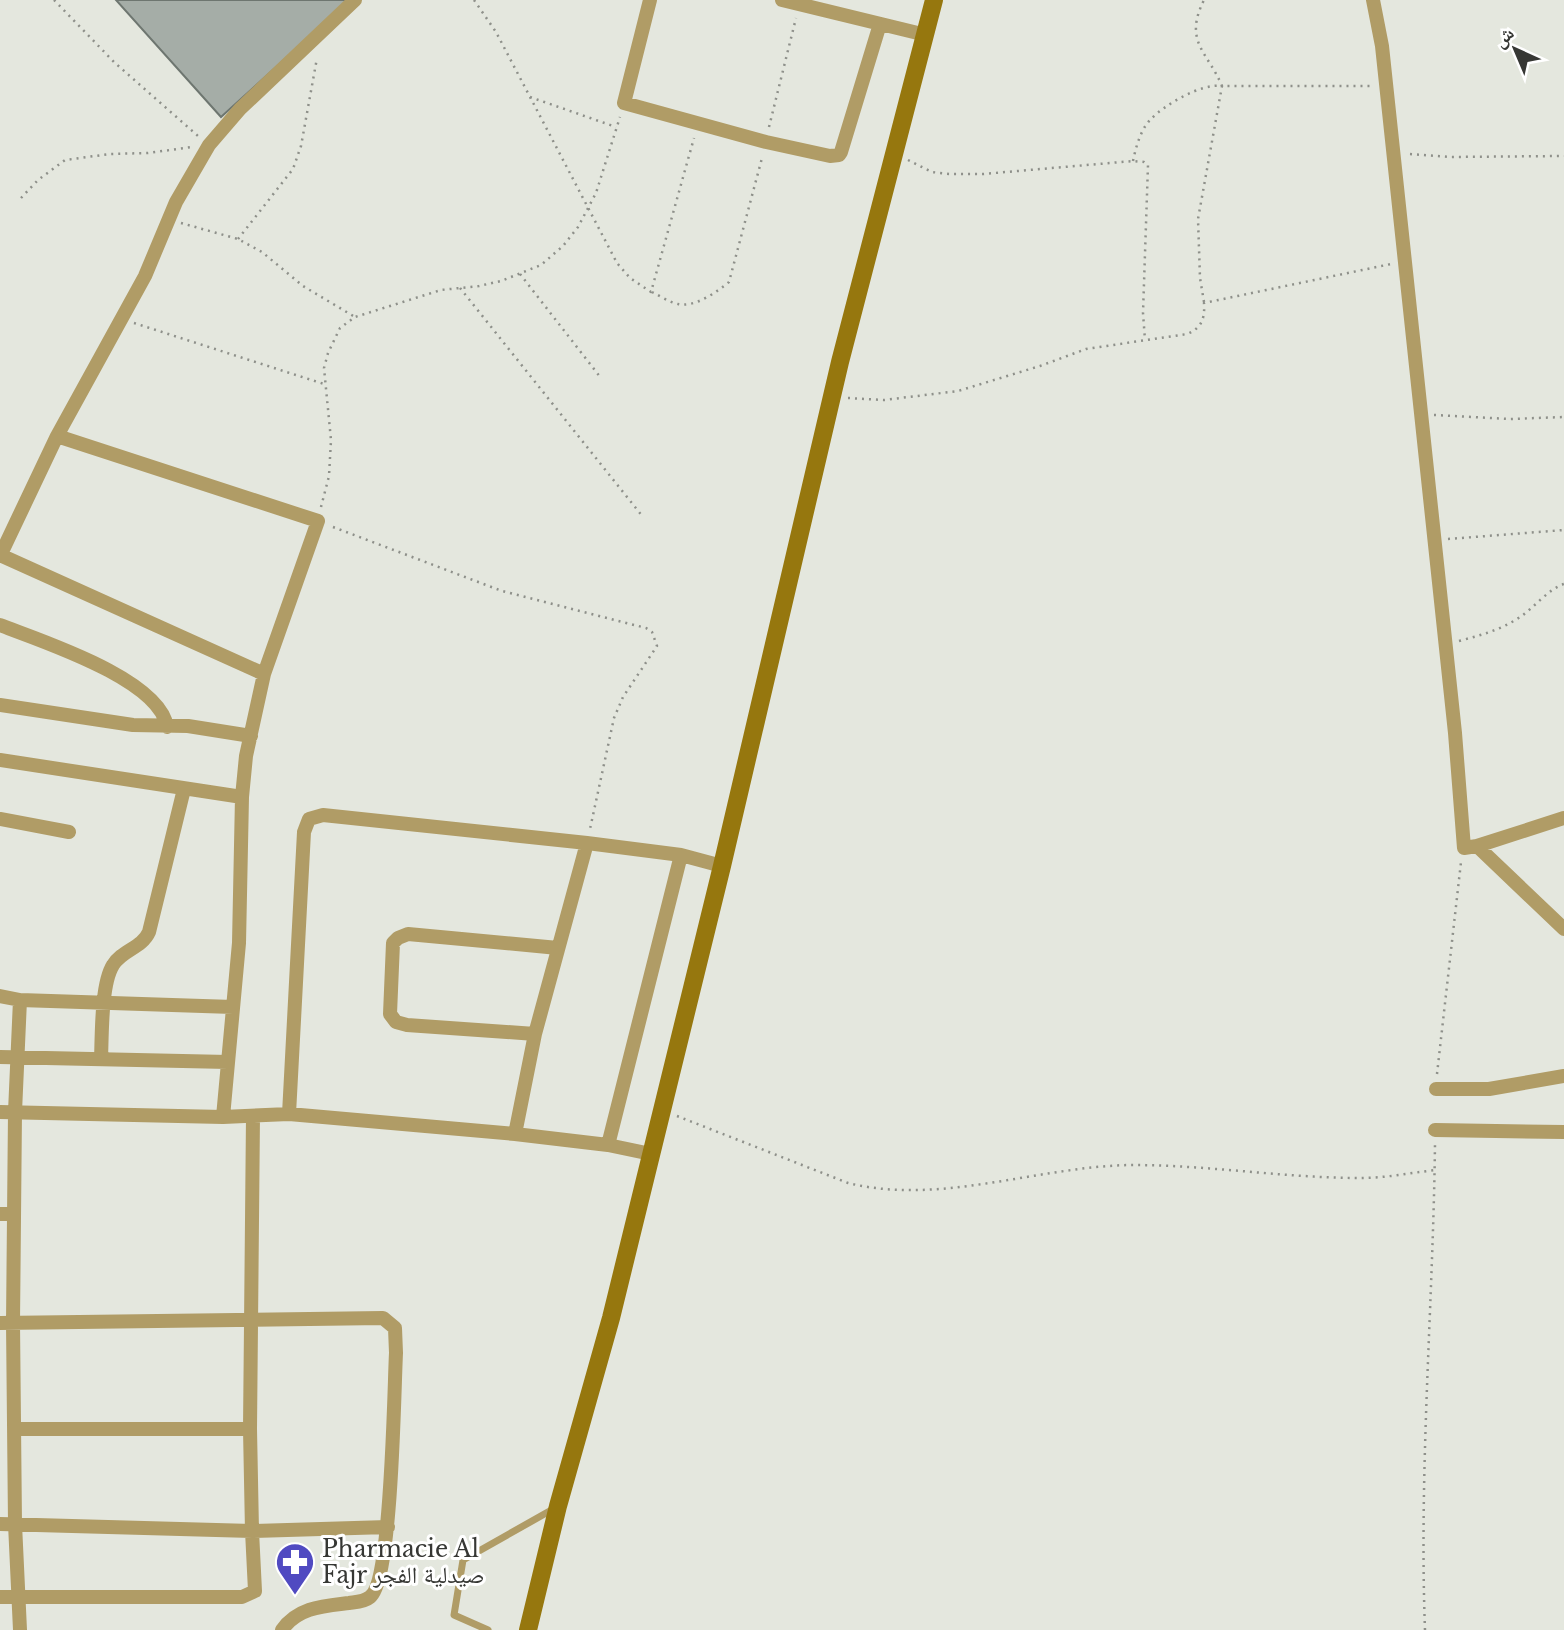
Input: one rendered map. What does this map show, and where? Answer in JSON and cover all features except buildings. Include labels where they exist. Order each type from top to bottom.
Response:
[{"type":"main road","points":[[528,1630],[558,1506],[611,1318],[722,866],[832,397],[934,0]]},
{"type":"street","points":[[264,674],[0,556],[57,436],[145,276],[182,191],[209,145],[240,109],[355,0]]},
{"type":"street","points":[[650,0],[624,103],[766,142],[830,156],[839,155],[880,24]]},
{"type":"street","points":[[782,0],[815,4],[926,35]]},
{"type":"street","points":[[1373,0],[1381,46],[1455,733],[1470,847],[1564,929]]},
{"type":"street","points":[[57,436],[318,521],[264,674],[246,756],[242,797],[239,943],[223,1117]]},
{"type":"street","points":[[0,625],[93,662],[127,679],[166,718],[167,727]]},
{"type":"street","points":[[0,705],[133,725],[188,726],[251,736]]},
{"type":"street","points":[[0,760],[242,797]]},
{"type":"street","points":[[101,1059],[104,1002],[111,967],[120,957],[146,939],[149,932],[184,789]]},
{"type":"street","points":[[289,1114],[304,832],[309,819],[323,815],[587,843],[681,855],[722,866]]},
{"type":"street","points":[[1470,847],[1564,818]]},
{"type":"street","points":[[0,819],[69,832]]},
{"type":"street","points":[[515,1134],[535,1034],[587,843]]},
{"type":"street","points":[[608,1145],[681,855]]},
{"type":"street","points":[[535,1034],[396,1022],[390,1014],[393,943],[408,934],[558,948]]},
{"type":"street","points":[[0,996],[20,1000],[233,1007]]},
{"type":"street","points":[[20,1000],[18,1057],[7,1112],[7,1323],[16,1429],[7,1524],[19,1596],[20,1630]]},
{"type":"street","points":[[0,1057],[228,1062]]},
{"type":"street","points":[[1436,1089],[1489,1089],[1564,1076]]},
{"type":"street","points":[[7,1112],[223,1117],[289,1114],[515,1134],[608,1145],[651,1154]]},
{"type":"street","points":[[0,1597],[247,1596],[254,1593],[250,1429],[253,1116]]},
{"type":"street","points":[[1435,1130],[1564,1132]]},
{"type":"street","points":[[7,1323],[383,1318],[395,1328],[388,1527],[377,1590],[372,1596],[356,1602],[317,1607],[299,1614],[282,1630]]},
{"type":"street","points":[[16,1429],[250,1429]]},
{"type":"street","points":[[7,1524],[251,1531],[388,1527]]},
{"type":"lane","points":[[488,1630],[454,1615],[463,1560],[558,1506]]},
{"type":"path","points":[[54,0],[114,62],[209,145]]},
{"type":"path","points":[[474,0],[496,32],[617,263],[630,278],[651,292],[680,305],[688,305],[729,282],[731,274]]},
{"type":"path","points":[[832,397],[884,400],[958,391],[1017,374],[1086,349],[1195,331],[1203,323],[1198,219],[1222,86],[1200,51],[1197,39],[1196,27],[1204,0]]},
{"type":"path","points":[[238,239],[293,169],[301,146],[321,32]]},
{"type":"path","points":[[1133,161],[1137,142],[1149,121],[1181,98],[1214,85],[1385,85]]},
{"type":"path","points":[[530,97],[617,128]]},
{"type":"path","points":[[587,843],[614,718],[623,697],[657,646],[652,632],[646,628],[502,591],[318,521],[329,476],[331,440],[331,414],[324,384],[324,369],[333,340],[340,328],[355,317],[441,290],[479,286],[520,274],[541,265],[563,246],[578,227],[604,174],[624,103]]},
{"type":"path","points":[[651,292],[698,123]]},
{"type":"path","points":[[21,198],[38,180],[65,160],[209,145]]},
{"type":"path","points":[[895,153],[932,172],[949,174],[983,174],[1133,161],[1149,165],[1143,313],[1145,340]]},
{"type":"path","points":[[1392,153],[1450,157],[1564,156]]},
{"type":"path","points":[[169,219],[238,239],[262,252],[303,286],[355,317]]},
{"type":"path","points":[[1204,303],[1404,261]]},
{"type":"path","points":[[520,274],[601,378]]},
{"type":"path","points":[[460,288],[643,517]]},
{"type":"path","points":[[122,319],[324,384]]},
{"type":"path","points":[[1421,415],[1510,419],[1564,417]]},
{"type":"path","points":[[1434,541],[1564,530]]},
{"type":"path","points":[[1446,645],[1499,629],[1564,584]]},
{"type":"path","points":[[1436,1089],[1440,1035],[1470,847]]},
{"type":"path","points":[[662,1110],[848,1183],[874,1189],[963,1186],[1132,1165],[1364,1178],[1435,1170]]},
{"type":"path","points":[[1424,1630],[1426,1401],[1435,1130]]},
{"type":"place","name":"Pharmacie Al Fajr صيدلية الفجر","points":[[295,1596]]}]
